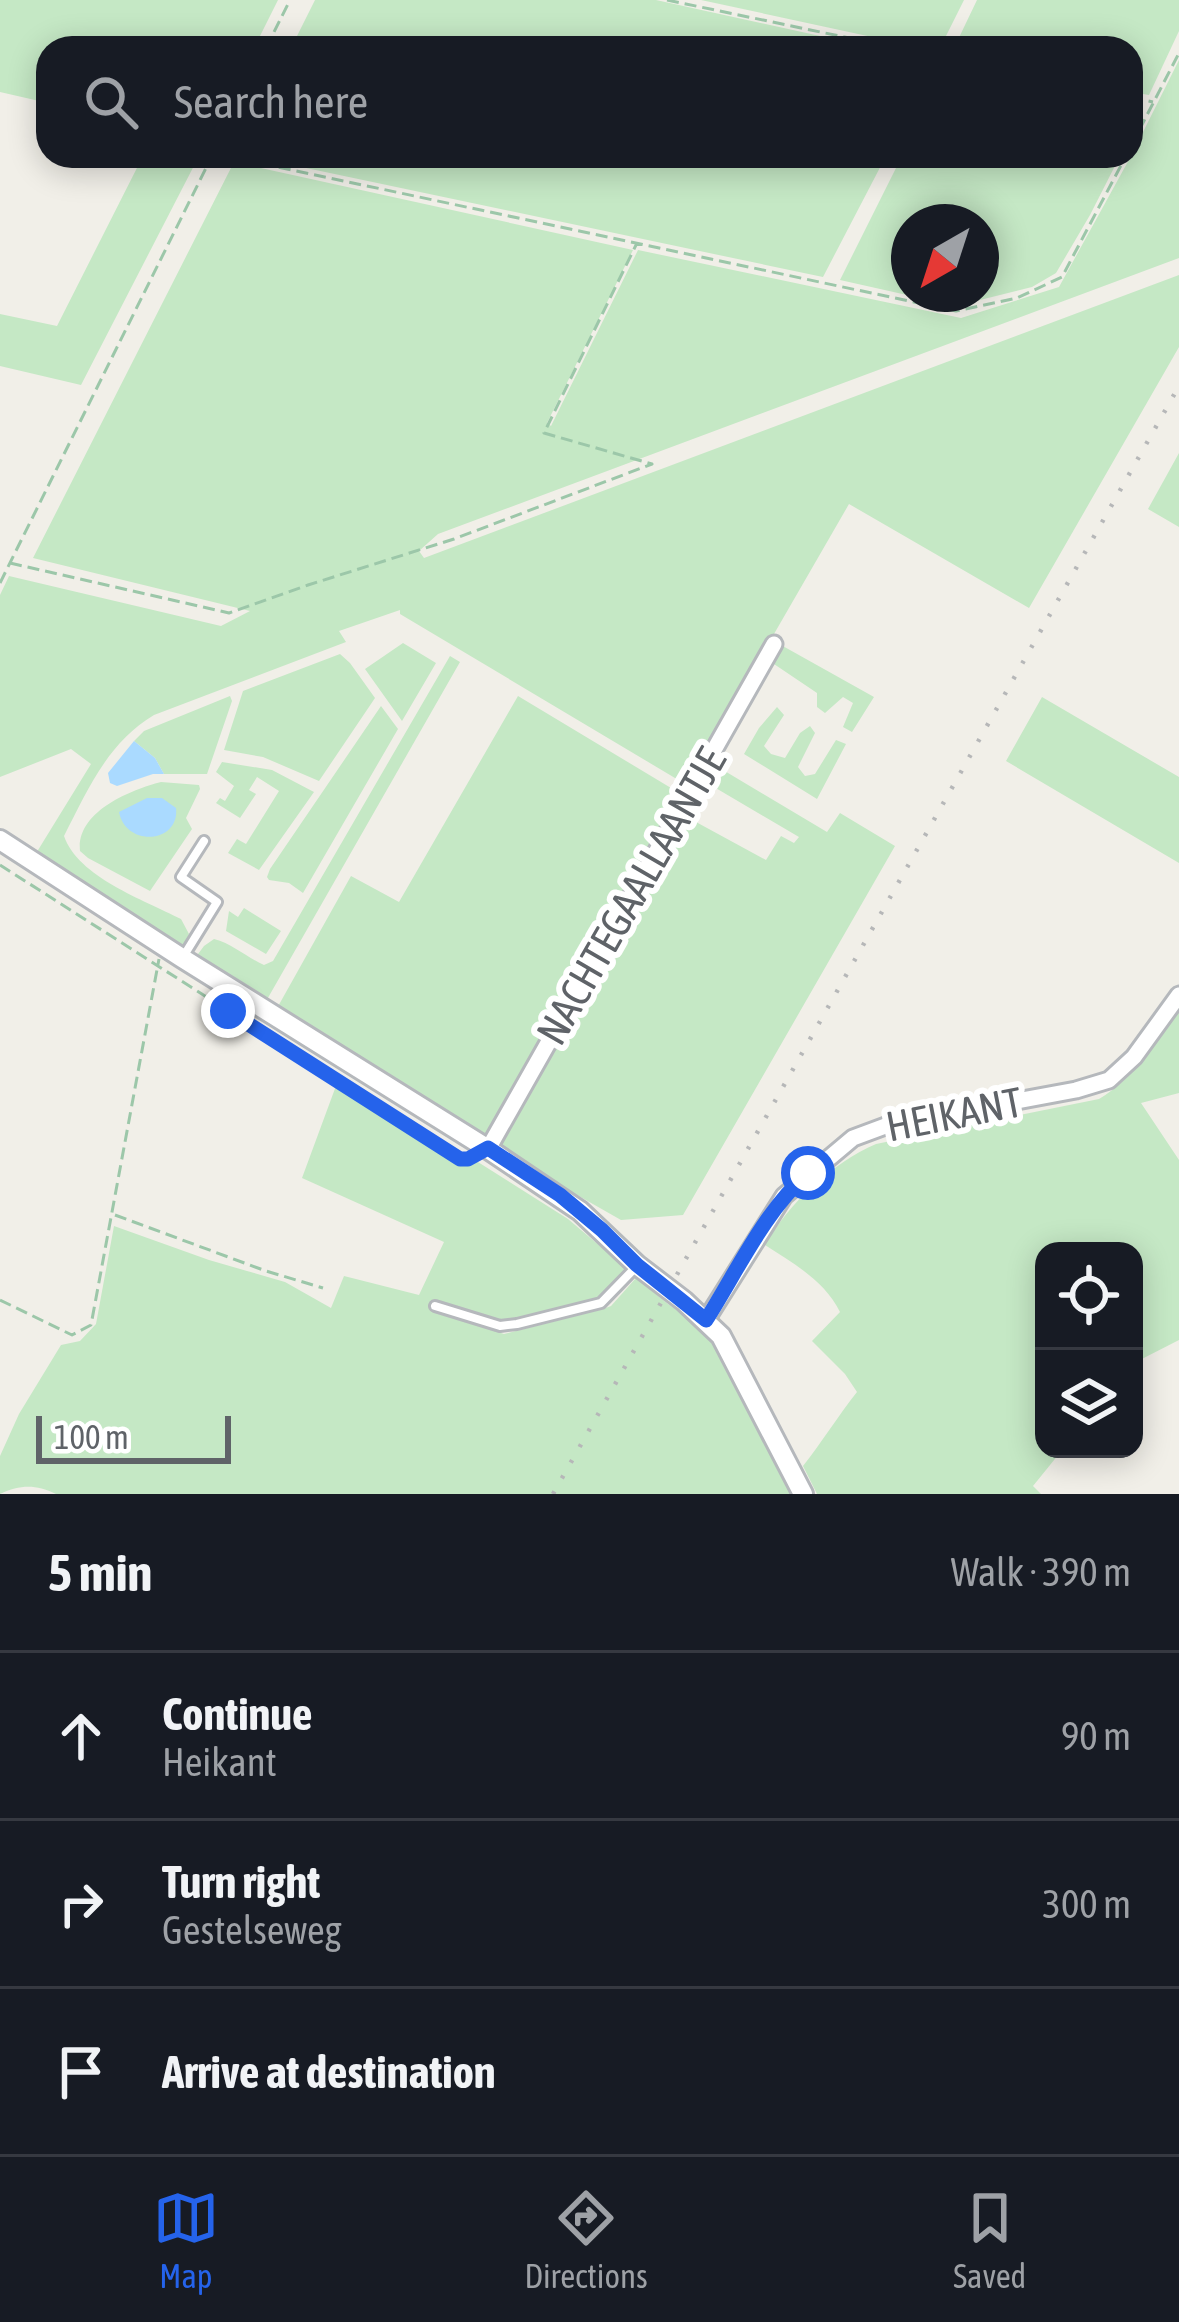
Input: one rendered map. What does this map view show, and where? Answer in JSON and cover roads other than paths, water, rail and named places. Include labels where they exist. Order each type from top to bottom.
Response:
[{"type":"street","name":"NACHTEGAALLAANTJE","points":[[488,1148],[774,644]]},
{"type":"street","points":[[0,840],[560,1195],[721,1336],[803,1494]]},
{"type":"street","name":"HEIKANT","points":[[706,1320],[784,1196],[853,1138],[888,1125],[1108,1080],[1134,1057],[1179,994]]},
{"type":"lane","points":[[182,958],[217,902],[181,877],[204,842]]},
{"type":"lane","points":[[435,1306],[500,1326],[517,1324],[602,1303],[637,1265]]},
{"type":"water","points":[[134,741],[155,758],[164,774],[117,786],[110,783],[108,773]]},
{"type":"water","points":[[147,798],[162,798],[176,808],[170,828],[152,837],[131,831],[119,812]]},
{"type":"railway","points":[[553,1494],[1179,386]]}]
